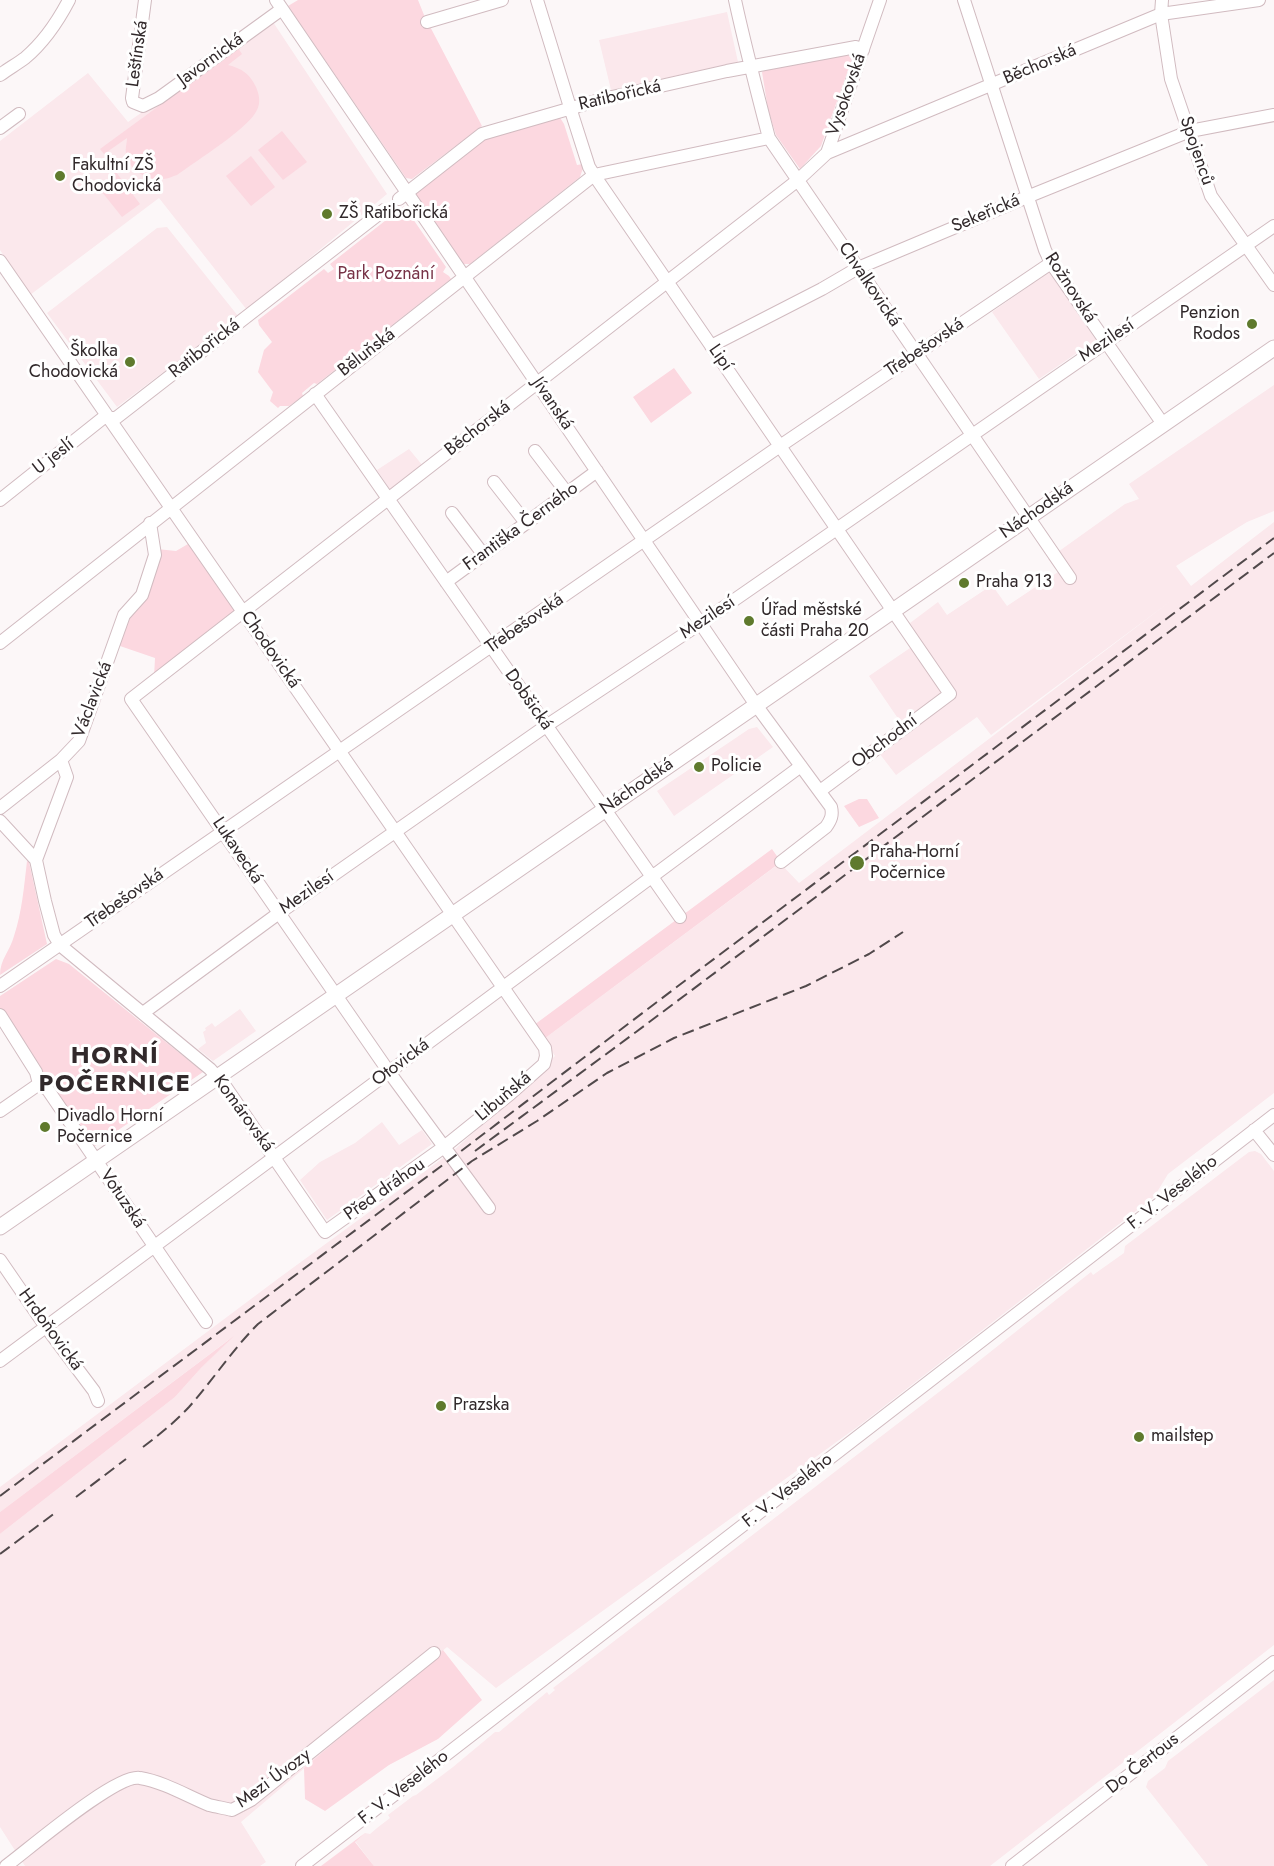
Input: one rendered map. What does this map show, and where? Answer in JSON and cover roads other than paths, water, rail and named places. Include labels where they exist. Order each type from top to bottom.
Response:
[{"type":"main road","name":"Náchodská","points":[[0,1227],[1274,348]]},
{"type":"street","points":[[0,75],[24,59],[44,40],[57,24],[69,0]]},
{"type":"street","name":"Leštínská","points":[[137,105],[132,98],[132,89],[145,0]]},
{"type":"street","points":[[427,22],[502,0]]},
{"type":"street","name":"Lipí","points":[[537,0],[589,167],[950,694]]},
{"type":"street","name":"Chvalkovická","points":[[735,0],[769,138],[1070,578]]},
{"type":"street","name":"Vysokovská","points":[[798,180],[827,153],[880,0]]},
{"type":"street","name":"Rožnovská","points":[[964,0],[1027,197],[1051,263],[1163,424]]},
{"type":"street","name":"Spojenců","points":[[1162,0],[1161,14],[1171,79],[1211,196],[1274,285]]},
{"type":"street","name":"Běchorská","points":[[827,153],[1161,14],[1259,0]]},
{"type":"street","name":"Javornická","points":[[137,105],[143,106],[159,98],[279,4]]},
{"type":"street","name":"Jívanská","points":[[279,4],[403,196],[465,276],[756,705],[831,807],[833,814],[826,827],[781,862]]},
{"type":"street","name":"Ratibořická","points":[[403,196],[482,134],[570,108],[750,66],[856,47],[863,50]]},
{"type":"street","points":[[0,129],[19,114]]},
{"type":"street","name":"Sekeřická","points":[[711,346],[858,268],[1027,197],[1190,131],[1274,115]]},
{"type":"street","name":"Běluňská","points":[[0,643],[594,175],[769,138]]},
{"type":"street","name":"Běchorská","points":[[243,611],[798,180]]},
{"type":"street","name":"Ratibořická","points":[[109,418],[116,418],[384,210]]},
{"type":"street","name":"Mezilesí","points":[[143,1013],[279,913],[546,726],[701,623],[1274,226]]},
{"type":"street","name":"Chodovická","points":[[0,261],[540,1040]]},
{"type":"street","name":"Třebešovská","points":[[0,986],[780,446],[1051,263]]},
{"type":"street","name":"Dobšická","points":[[315,394],[680,917]]},
{"type":"street","name":"U jeslí","points":[[0,500],[103,418],[109,418]]},
{"type":"street","points":[[535,451],[567,493]]},
{"type":"street","name":"Františka Černého","points":[[446,582],[597,471]]},
{"type":"street","points":[[494,482],[526,524]]},
{"type":"street","points":[[452,513],[483,554]]},
{"type":"street","name":"Václavická","points":[[62,760],[79,741],[124,615],[142,595],[151,563],[154,560],[150,523]]},
{"type":"street","name":"Lukavecká","points":[[243,611],[131,699],[389,1072],[489,1208]]},
{"type":"street","name":"Obchodní","points":[[820,791],[950,694]]},
{"type":"street","points":[[0,808],[62,760],[67,777],[36,860]]},
{"type":"street","name":"Otovická","points":[[0,1361],[801,766]]},
{"type":"street","points":[[0,821],[36,860],[54,935],[60,945]]},
{"type":"street","name":"Komárovská","points":[[60,945],[210,1069],[325,1232]]},
{"type":"street","name":"Votuzská","points":[[0,1015],[36,1072],[39,1084],[48,1090],[207,1322]]},
{"type":"street","name":"Libuňská","points":[[444,1147],[544,1064],[546,1048],[540,1040]]},
{"type":"street","points":[[0,1111],[39,1084]]},
{"type":"street","name":"F. V. Veselého","points":[[302,1866],[1274,1115]]},
{"type":"street","points":[[1254,1130],[1274,1155]]},
{"type":"street","name":"Před dráhou","points":[[325,1232],[444,1147]]},
{"type":"street","name":"Hrdoňovická","points":[[0,1260],[94,1391],[98,1401]]},
{"type":"street","name":"Mezi Úvozy","points":[[3,1865],[99,1795],[124,1780],[138,1777],[211,1805],[232,1810],[251,1800],[434,1653]]},
{"type":"street","name":"Do Čertous","points":[[1012,1866],[1274,1662]]},
{"type":"railway","points":[[0,1496],[1274,538]]},
{"type":"railway","points":[[475,1151],[1274,553]]},
{"type":"railway","points":[[143,1447],[189,1407],[258,1324],[472,1161],[537,1121],[607,1073],[674,1038],[806,986],[869,954],[903,932]]},
{"type":"railway","points":[[76,1497],[126,1459]]},
{"type":"railway","points":[[0,1554],[55,1513]]},
{"type":"place","name":"Fakultní ZŠ Chodovická","points":[[60,176]]},
{"type":"place","name":"ZŠ Ratibořická","points":[[327,214]]},
{"type":"place","name":"Penzion Rodos","points":[[1252,324]]},
{"type":"place","name":"Školka Chodovická","points":[[130,362]]},
{"type":"place","name":"Praha 913","points":[[964,583]]},
{"type":"place","name":"Úřad městské části Praha 20","points":[[749,621]]},
{"type":"place","name":"Policie","points":[[699,767]]},
{"type":"place","name":"Praha-Horní Počernice","points":[[857,863]]},
{"type":"place","name":"Divadlo Horní Počernice","points":[[45,1127]]},
{"type":"place","name":"Prazska","points":[[441,1406]]},
{"type":"place","name":"mailstep","points":[[1139,1437]]},
{"type":"district","name":"HORNÍ POČERNICE","points":[[115,1071]]},
{"type":"park label","name":"Park Poznání","points":[[386,275]]}]
